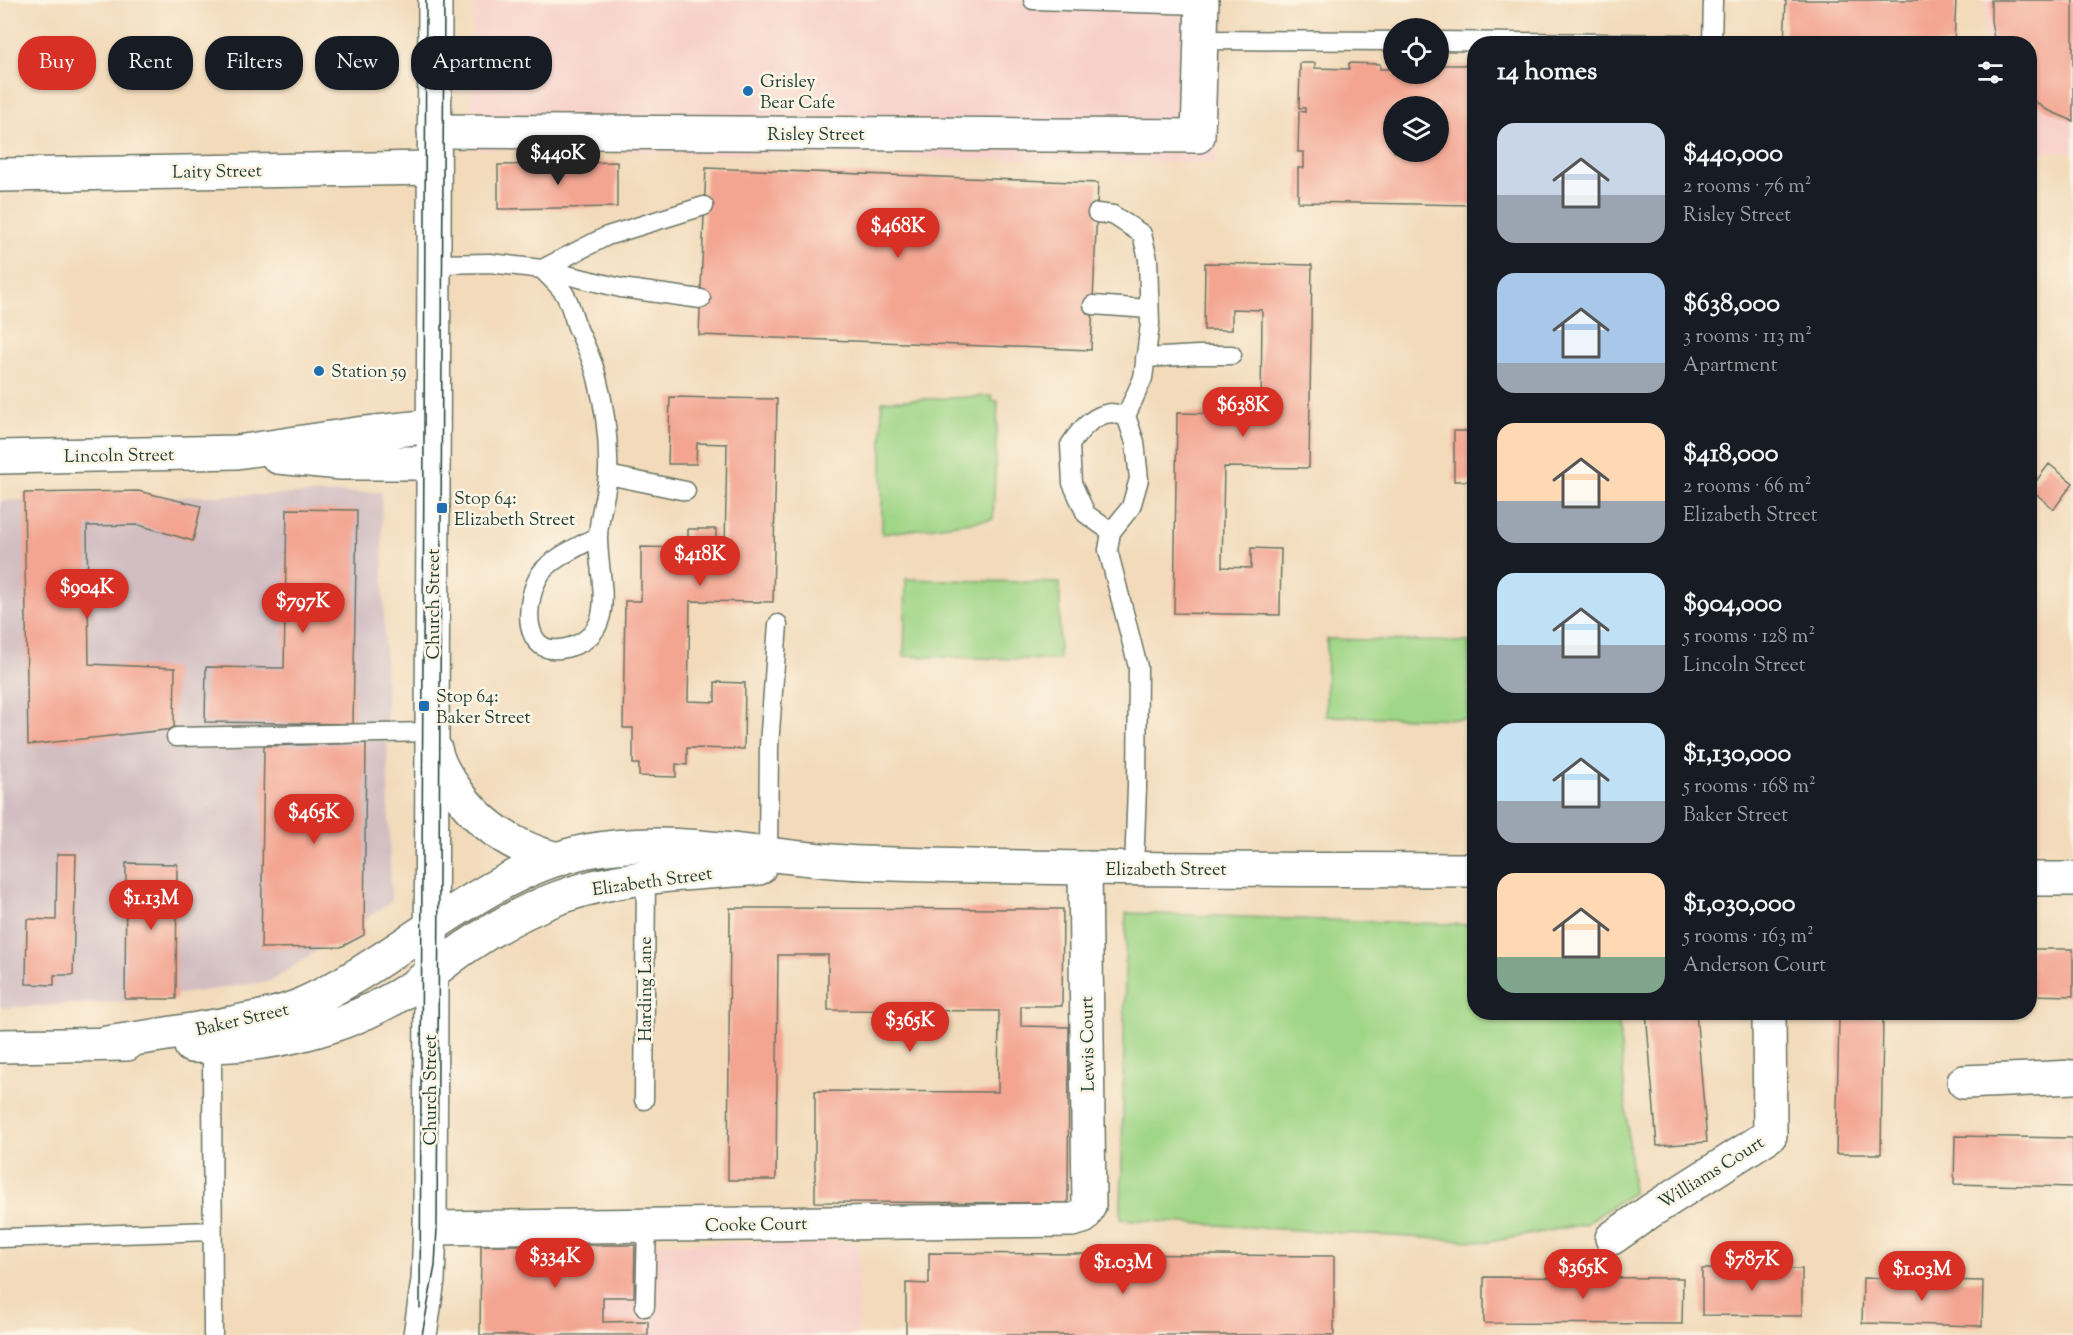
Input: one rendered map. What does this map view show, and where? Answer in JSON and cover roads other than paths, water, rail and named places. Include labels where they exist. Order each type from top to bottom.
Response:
[{"type":"street","name":"Church Street","points":[[420,1335],[428,1280],[430,1228],[435,0]]},
{"type":"street","points":[[1201,40],[1202,2]]},
{"type":"street","name":"Risley Street","points":[[434,131],[1198,136],[1201,40]]},
{"type":"street","name":"Laity Street","points":[[0,175],[434,168]]},
{"type":"street","name":"Lincoln Street","points":[[0,457],[237,452],[357,434],[433,426]]},
{"type":"street","name":"Lincoln Street","points":[[237,452],[325,462],[433,463]]},
{"type":"street","points":[[432,732],[435,753],[440,766],[457,794],[478,818],[494,831],[528,850],[557,859]]},
{"type":"street","name":"Elizabeth Street","points":[[430,928],[484,894],[520,875],[557,859],[591,850],[638,846],[692,847],[858,863]]},
{"type":"street","name":"Elizabeth Street","points":[[431,974],[478,939],[558,898],[607,884],[646,879],[770,867],[858,863],[1085,868],[1467,870]]},
{"type":"street","name":"Lewis Court","points":[[1083,1217],[1089,1206],[1085,868]]},
{"type":"street","points":[[2037,879],[2073,879]]},
{"type":"street","name":"Baker Street","points":[[106,1043],[205,1028],[289,1010],[337,986],[430,928]]},
{"type":"street","name":"Baker Street","points":[[0,1046],[106,1043],[235,1046],[273,1041],[320,1029],[387,1002],[431,974]]},
{"type":"street","name":"Williams Court","points":[[1612,1238],[1770,1135],[1769,1020]]},
{"type":"street","points":[[1964,1082],[2073,1077]]},
{"type":"street","name":"Cooke Court","points":[[430,1228],[1072,1220],[1083,1217]]},
{"type":"street","name":"Church Street","points":[[428,1280],[434,1335]]},
{"type":"lane","points":[[1033,0],[1202,2]]},
{"type":"lane","points":[[1712,36],[1713,0]]},
{"type":"lane","points":[[1201,40],[1383,41]]},
{"type":"lane","points":[[1449,41],[1467,41]]},
{"type":"lane","points":[[542,270],[607,236],[704,206]]},
{"type":"lane","points":[[1097,213],[1113,215],[1142,234],[1148,259],[1150,324],[1143,378],[1126,417],[1135,442],[1139,479],[1131,507],[1112,532],[1108,550],[1138,667],[1134,868]]},
{"type":"lane","points":[[433,264],[490,263],[542,270],[621,288],[701,299]]},
{"type":"lane","points":[[542,270],[564,292],[597,378],[608,438],[608,475],[598,536],[603,613],[593,636],[579,645],[556,651],[546,649],[533,637],[528,619],[541,573],[555,561],[598,536]]},
{"type":"lane","points":[[1093,305],[1149,309]]},
{"type":"lane","points":[[1145,358],[1232,355]]},
{"type":"lane","points":[[1112,532],[1086,514],[1072,483],[1070,446],[1079,431],[1090,422],[1112,413],[1126,417]]},
{"type":"lane","points":[[608,475],[686,491]]},
{"type":"lane","points":[[768,854],[769,745],[778,624]]},
{"type":"lane","points":[[176,737],[432,732]]},
{"type":"lane","name":"Harding Lane","points":[[644,1100],[646,879]]},
{"type":"lane","points":[[212,1046],[213,1335]]},
{"type":"lane","points":[[645,1307],[648,1226]]},
{"type":"lane","points":[[0,1238],[212,1232]]},
{"type":"tram line","points":[[420,1308],[426,0]]},
{"type":"tram line","points":[[422,1335],[435,1266],[437,1228],[444,0]]},
{"type":"place","name":"Grisley Bear Cafe","points":[[748,91]]},
{"type":"place","name":"Station 59","points":[[319,371]]},
{"type":"place","name":"Stop 64: Elizabeth Street","points":[[442,508]]},
{"type":"place","name":"Stop 64: Baker Street","points":[[424,706]]}]
